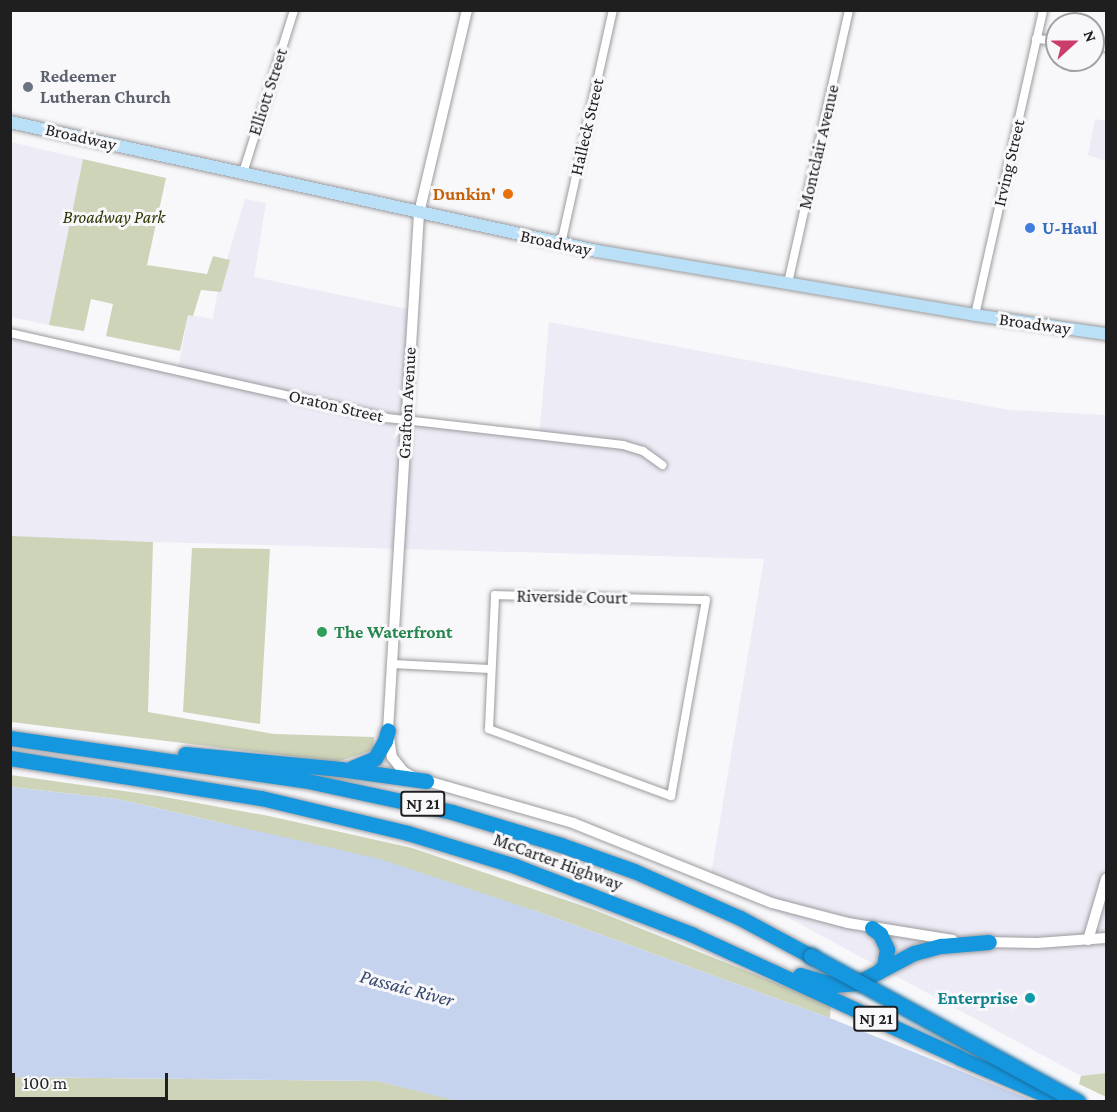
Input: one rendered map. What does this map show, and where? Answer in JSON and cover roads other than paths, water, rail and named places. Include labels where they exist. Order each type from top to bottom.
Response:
[{"type":"highway","points":[[340,769],[359,766],[375,758],[385,741],[388,730]]},
{"type":"highway","name":"NJ 21","points":[[10,738],[303,780],[452,812],[561,845],[634,871],[740,918],[1078,1101]]},
{"type":"highway","points":[[78,748],[227,757],[426,781]]},
{"type":"highway","name":"McCarter Highway","points":[[10,759],[261,798],[399,830],[552,879],[691,933],[943,1051],[1062,1101]]},
{"type":"highway","points":[[868,979],[884,966],[886,958],[884,940],[872,928]]},
{"type":"highway","points":[[691,933],[824,983],[846,985],[868,979],[903,958],[920,951],[989,942]]},
{"type":"main road","name":"Broadway","points":[[10,122],[561,244],[975,315],[1107,334]]},
{"type":"street","name":"Elliott Street","points":[[243,173],[294,10]]},
{"type":"street","name":"Grafton Avenue","points":[[426,781],[413,777],[396,764],[390,747],[388,730],[419,213],[467,10]]},
{"type":"street","name":"Halleck Street","points":[[561,244],[613,10]]},
{"type":"street","name":"Montclair Avenue","points":[[788,284],[849,10]]},
{"type":"street","name":"Irving Street","points":[[975,315],[1043,10]]},
{"type":"street","points":[[1036,39],[1045,40]]},
{"type":"street","name":"Oraton Street","points":[[10,333],[406,421],[622,445],[643,451],[662,465]]},
{"type":"street","name":"Riverside Court","points":[[495,595],[706,600],[671,796],[489,729],[490,669],[495,595]]},
{"type":"street","points":[[392,664],[490,669]]},
{"type":"street","points":[[426,781],[573,823],[772,903],[872,928],[923,936],[1026,944],[1107,938]]},
{"type":"street","points":[[1088,940],[1107,879]]},
{"type":"water","name":"Passaic River","points":[[11,787],[117,799],[380,859],[536,911],[830,1018],[1034,1101],[461,1102],[377,1081],[11,1077]]},
{"type":"place","name":"Redeemer Lutheran Church","points":[[28,87]]},
{"type":"place","name":"Dunkin'","points":[[508,194]]},
{"type":"place","name":"U-Haul","points":[[1030,228]]},
{"type":"place","name":"The Waterfront","points":[[322,632]]},
{"type":"place","name":"Enterprise","points":[[1030,998]]},
{"type":"park label","name":"Broadway Park","points":[[114,217]]}]
